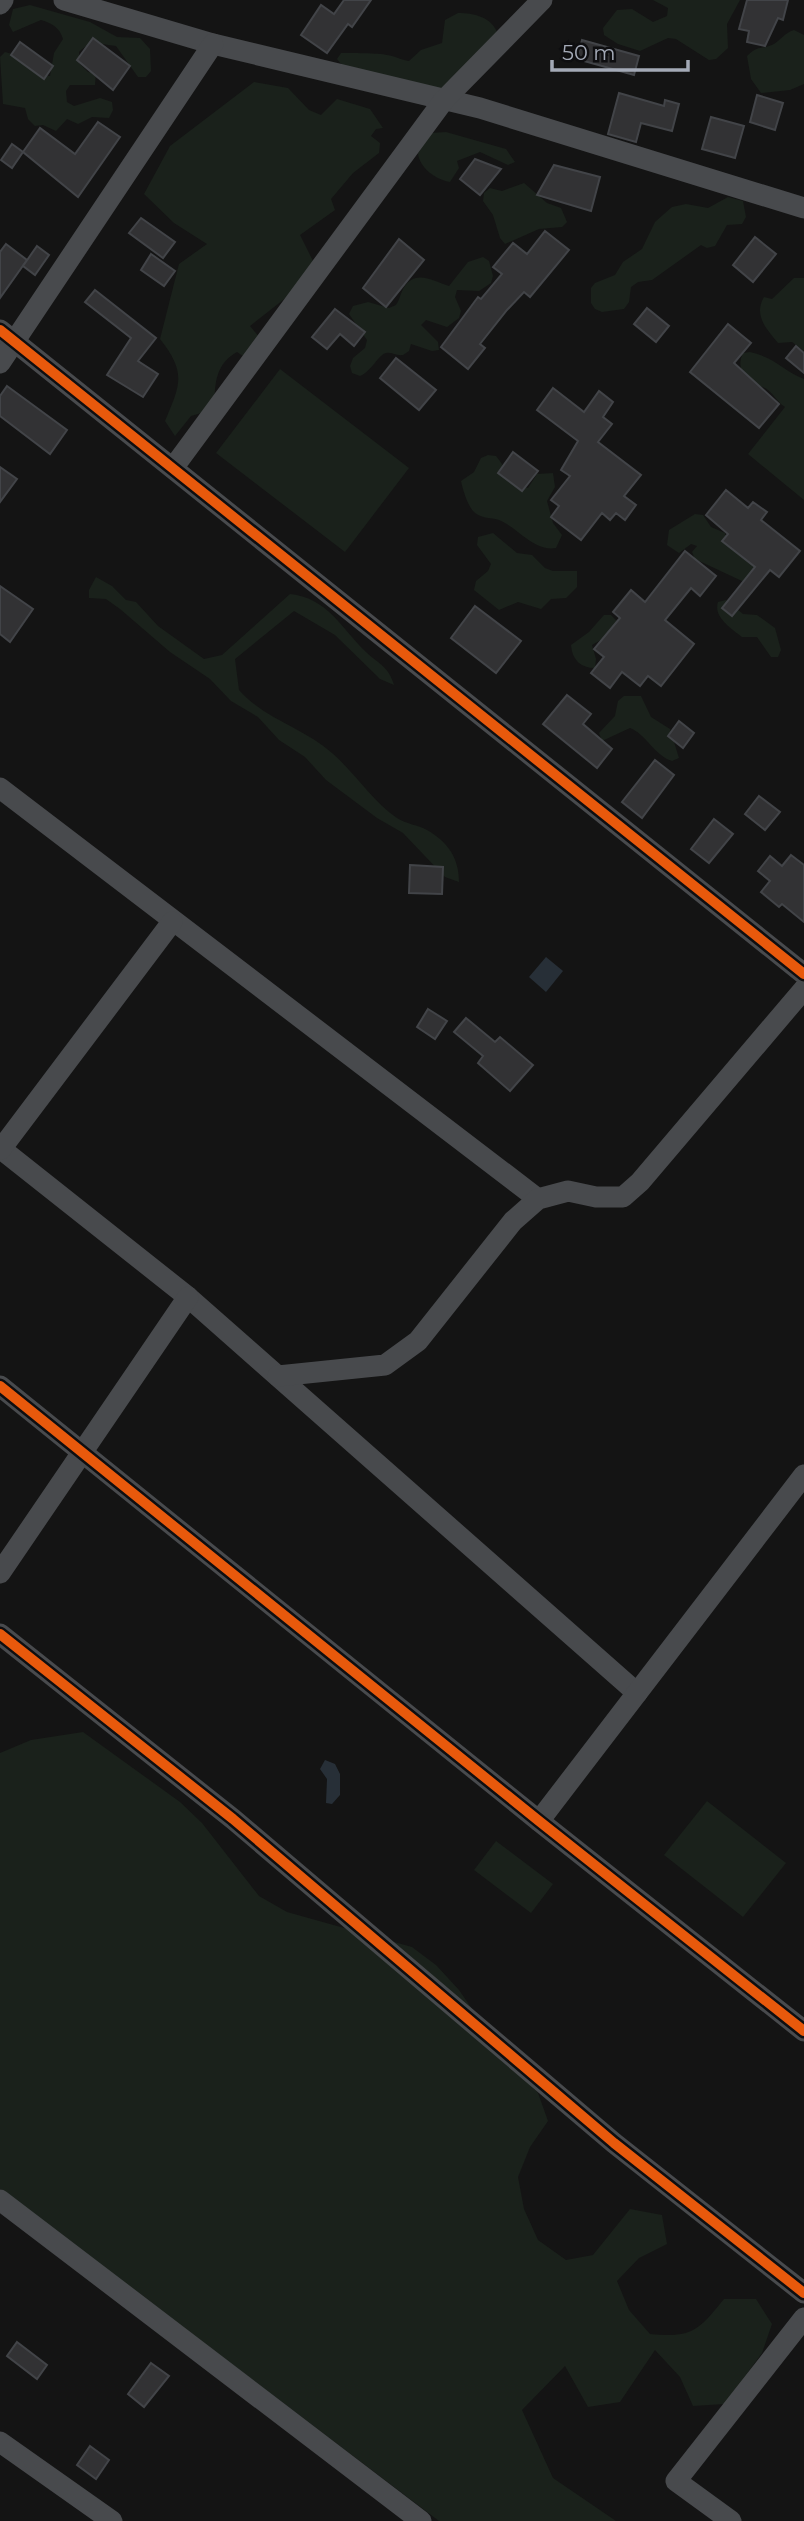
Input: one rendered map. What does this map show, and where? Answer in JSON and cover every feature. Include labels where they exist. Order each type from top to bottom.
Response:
[{"type":"street","points":[[64,0],[214,44],[480,108],[804,208]]},
{"type":"street","points":[[173,468],[444,100],[542,0]]},
{"type":"street","points":[[0,363],[8,336],[214,44]]},
{"type":"street","points":[[8,336],[804,974]]},
{"type":"street","points":[[0,788],[538,1199]]},
{"type":"street","points":[[172,922],[0,1148],[188,1297],[637,1693]]},
{"type":"street","points":[[278,1376],[384,1365],[402,1355],[418,1340],[513,1221],[538,1199],[568,1191],[596,1197],[623,1197],[804,989]]},
{"type":"street","points":[[0,1573],[188,1297]]},
{"type":"street","points":[[0,1386],[804,2031]]},
{"type":"street","points":[[539,1821],[804,1475]]},
{"type":"street","points":[[0,1634],[233,1819],[614,2143],[804,2292]]},
{"type":"street","points":[[0,2200],[421,2521]]},
{"type":"street","points":[[731,2521],[676,2481],[804,2318]]},
{"type":"street","points":[[0,2442],[113,2521]]},
{"type":"shaded area","points":[[653,0],[740,0],[727,24],[728,48],[716,59],[709,60],[676,39],[668,38],[640,51],[618,44],[604,35],[603,28],[617,10],[632,9],[653,22],[667,16],[668,8]]},
{"type":"shaded area","points":[[30,5],[90,22],[117,37],[140,38],[150,49],[151,71],[146,77],[138,77],[116,46],[96,43],[79,52],[79,63],[88,72],[96,73],[95,85],[70,85],[66,91],[67,102],[74,106],[100,98],[112,102],[113,110],[109,118],[92,117],[78,124],[67,119],[56,131],[43,125],[35,126],[28,119],[25,108],[3,104],[0,57],[5,52],[16,55],[42,76],[50,76],[54,53],[63,39],[55,26],[41,20],[13,32],[9,25],[13,9]]},
{"type":"shaded area","points":[[458,13],[481,17],[491,23],[497,32],[461,85],[438,89],[342,65],[337,59],[341,53],[364,53],[383,54],[409,61],[421,50],[442,43],[445,20]]},
{"type":"shaded area","points":[[794,30],[804,35],[804,84],[790,90],[761,93],[751,79],[747,56],[755,50],[774,44]]},
{"type":"shaded area","points":[[254,82],[288,88],[309,110],[321,115],[337,99],[370,109],[383,128],[376,129],[371,136],[380,143],[379,153],[353,173],[331,199],[335,210],[300,235],[313,261],[292,293],[250,326],[260,338],[258,366],[237,352],[230,357],[217,376],[215,409],[191,416],[175,436],[165,421],[177,388],[177,370],[169,351],[160,339],[179,264],[207,244],[174,223],[144,194],[170,146]]},
{"type":"shaded area","points":[[446,132],[506,149],[515,162],[508,165],[480,152],[457,161],[459,168],[450,182],[440,179],[425,168],[418,153],[430,133]]},
{"type":"shaded area","points":[[524,183],[547,203],[561,208],[567,222],[562,227],[539,229],[505,244],[500,238],[493,215],[483,201],[484,193],[490,188],[502,191]]},
{"type":"shaded area","points":[[728,197],[743,201],[746,217],[742,224],[727,225],[715,246],[707,248],[701,245],[652,280],[638,282],[631,287],[629,302],[624,309],[602,312],[595,309],[591,303],[591,288],[595,283],[615,275],[623,262],[642,249],[655,222],[672,207],[686,204],[708,208]]},
{"type":"shaded area","points":[[483,257],[489,261],[493,276],[491,283],[479,291],[457,290],[455,297],[461,311],[459,318],[447,327],[426,320],[421,325],[438,342],[439,350],[432,351],[411,344],[409,351],[403,355],[386,353],[364,374],[360,376],[352,373],[350,366],[353,358],[365,348],[367,340],[349,314],[353,306],[368,302],[389,308],[396,305],[403,289],[413,279],[431,279],[449,286],[468,262]]},
{"type":"shaded area","points":[[794,278],[804,278],[804,351],[792,342],[778,343],[766,327],[760,310],[764,297],[772,299]]},
{"type":"shaded area","points":[[750,352],[766,357],[804,379],[804,500],[748,454],[785,407],[768,390],[755,386],[745,375],[740,363],[741,358],[743,353]]},
{"type":"shaded area","points":[[280,369],[409,468],[345,552],[216,453]]},
{"type":"shaded area","points":[[496,456],[513,479],[528,488],[537,474],[553,473],[555,487],[547,501],[553,523],[562,535],[556,548],[533,543],[506,523],[476,514],[471,508],[461,481],[474,472],[481,458]]},
{"type":"shaded area","points":[[695,514],[703,515],[711,527],[725,533],[733,549],[758,565],[744,582],[695,559],[692,552],[697,546],[691,544],[679,553],[667,545],[669,530]]},
{"type":"shaded area","points":[[493,533],[517,553],[532,555],[545,568],[553,571],[577,571],[577,587],[566,598],[551,599],[541,609],[518,602],[499,610],[474,590],[476,581],[488,571],[491,564],[477,545],[478,537]]},
{"type":"shaded area","points":[[96,577],[112,586],[126,600],[136,602],[158,626],[204,659],[222,655],[290,594],[314,601],[333,615],[386,670],[394,685],[380,679],[335,635],[294,611],[235,659],[239,690],[260,709],[321,744],[397,818],[427,830],[441,840],[457,865],[459,882],[445,877],[403,833],[377,818],[326,780],[305,757],[279,740],[258,717],[231,701],[210,679],[170,652],[120,609],[106,599],[89,598],[89,590]]},
{"type":"shaded area","points":[[726,600],[743,614],[757,615],[775,628],[781,650],[778,657],[771,657],[757,637],[742,637],[724,622],[717,607],[718,602]]},
{"type":"shaded area","points":[[604,615],[611,615],[632,637],[611,634],[592,645],[596,659],[595,668],[585,667],[575,659],[571,645],[589,632]]},
{"type":"shaded area","points":[[624,696],[641,696],[651,717],[670,729],[679,758],[672,761],[666,758],[630,728],[602,741],[599,733],[615,716],[618,701]]},
{"type":"shaded area","points":[[546,957],[563,971],[546,992],[529,977]]},
{"type":"shaded area","points":[[83,1732],[180,1802],[202,1823],[259,1896],[287,1912],[412,1947],[436,1965],[459,1990],[497,2045],[538,2093],[548,2121],[530,2147],[518,2177],[524,2209],[538,2240],[566,2260],[593,2255],[630,2209],[662,2215],[667,2244],[639,2258],[617,2281],[629,2310],[650,2334],[676,2335],[693,2330],[707,2319],[724,2299],[756,2299],[772,2324],[762,2353],[725,2404],[693,2406],[680,2377],[655,2350],[620,2402],[588,2407],[565,2366],[522,2410],[553,2478],[616,2521],[439,2521],[0,2189],[0,1753],[31,1740]]},
{"type":"shaded area","points":[[325,1760],[335,1764],[340,1774],[340,1795],[332,1804],[326,1803],[327,1779],[320,1769]]},
{"type":"shaded area","points":[[707,1801],[786,1863],[743,1917],[664,1855]]},
{"type":"shaded area","points":[[496,1841],[553,1884],[531,1913],[474,1870]]},
{"type":"building","points":[[344,0],[371,0],[352,27],[348,24],[327,53],[301,35],[321,5],[334,14]]},
{"type":"building","points":[[747,0],[788,0],[783,20],[778,18],[765,46],[747,42],[749,31],[739,29]]},
{"type":"building","points":[[93,38],[130,66],[113,90],[77,60]]},
{"type":"building","points":[[582,40],[639,56],[634,75],[577,59]]},
{"type":"building","points":[[20,42],[53,66],[44,79],[11,55]]},
{"type":"building","points":[[619,93],[664,106],[665,100],[679,104],[672,131],[641,123],[636,142],[608,134]]},
{"type":"building","points":[[757,95],[783,103],[775,130],[750,122]]},
{"type":"building","points":[[711,117],[744,126],[735,158],[702,149]]},
{"type":"building","points":[[98,122],[120,137],[78,197],[23,152],[40,128],[75,154]]},
{"type":"building","points":[[12,144],[23,152],[12,168],[1,160]]},
{"type":"building","points":[[475,159],[501,169],[480,195],[460,179]]},
{"type":"building","points":[[554,165],[600,177],[591,211],[537,195]]},
{"type":"building","points":[[141,218],[175,242],[163,258],[129,233]]},
{"type":"building","points":[[545,231],[569,250],[530,297],[524,292],[507,310],[480,344],[485,348],[468,369],[441,347],[478,297],[481,299],[502,274],[493,267],[513,243],[527,254]]},
{"type":"building","points":[[755,237],[776,254],[753,282],[733,265]]},
{"type":"building","points":[[399,239],[424,260],[386,307],[363,288]]},
{"type":"building","points":[[6,244],[27,260],[0,298],[0,252]]},
{"type":"building","points":[[37,246],[49,255],[35,275],[23,266]]},
{"type":"building","points":[[151,254],[175,271],[164,286],[141,270]]},
{"type":"building","points":[[95,290],[156,338],[138,361],[158,374],[143,397],[107,375],[131,338],[85,302]]},
{"type":"building","points":[[647,308],[669,326],[656,342],[634,324]]},
{"type":"building","points":[[335,309],[365,332],[354,346],[340,334],[327,349],[312,337]]},
{"type":"building","points":[[728,324],[751,343],[734,363],[779,404],[759,428],[690,372]]},
{"type":"building","points":[[796,346],[804,353],[804,373],[786,358]]},
{"type":"building","points":[[396,358],[436,390],[419,410],[380,378]]},
{"type":"building","points":[[7,386],[67,430],[50,454],[0,416],[0,396]]},
{"type":"building","points":[[553,388],[584,412],[599,391],[613,402],[603,417],[612,424],[598,442],[641,475],[624,496],[636,505],[625,520],[616,513],[610,520],[602,513],[581,540],[551,517],[559,506],[551,500],[570,476],[561,470],[578,441],[537,410]]},
{"type":"building","points":[[513,452],[538,471],[522,491],[498,473]]},
{"type":"building","points":[[0,467],[17,479],[0,502]]},
{"type":"building","points":[[726,490],[748,508],[753,502],[767,512],[761,520],[800,551],[779,577],[770,570],[732,616],[722,608],[755,567],[722,541],[728,534],[706,515]]},
{"type":"building","points":[[685,551],[716,576],[700,596],[691,588],[665,620],[694,644],[661,686],[648,676],[640,686],[622,672],[610,688],[591,673],[604,657],[594,649],[620,618],[613,612],[631,590],[645,602]]},
{"type":"building","points":[[0,586],[33,609],[10,642],[0,634]]},
{"type":"building","points":[[475,606],[521,641],[496,673],[451,638]]},
{"type":"building","points":[[567,695],[591,714],[583,724],[612,749],[597,768],[543,724]]},
{"type":"building","points":[[679,721],[694,733],[683,748],[668,736]]},
{"type":"building","points":[[655,760],[674,775],[642,818],[622,802]]},
{"type":"building","points":[[759,796],[780,812],[765,830],[745,814]]},
{"type":"building","points":[[714,819],[733,834],[709,863],[691,849]]},
{"type":"building","points":[[791,855],[804,865],[804,922],[782,904],[779,907],[761,892],[770,881],[758,871],[770,856],[782,866]]},
{"type":"building","points":[[410,865],[443,867],[442,894],[409,893]]},
{"type":"building","points":[[428,1009],[447,1021],[435,1039],[417,1027]]},
{"type":"building","points":[[466,1018],[495,1042],[500,1037],[533,1065],[510,1091],[478,1063],[483,1056],[454,1032]]},
{"type":"building","points":[[17,2342],[47,2365],[37,2379],[7,2356]]},
{"type":"building","points":[[151,2363],[169,2376],[144,2407],[128,2394]]},
{"type":"building","points":[[90,2446],[109,2460],[96,2479],[77,2465]]},
{"type":"cycle path","points":[[0,330],[804,974]]},
{"type":"cycle path","points":[[0,1386],[804,2031]]},
{"type":"cycle path","points":[[0,1634],[233,1819],[614,2143],[804,2293]]}]
